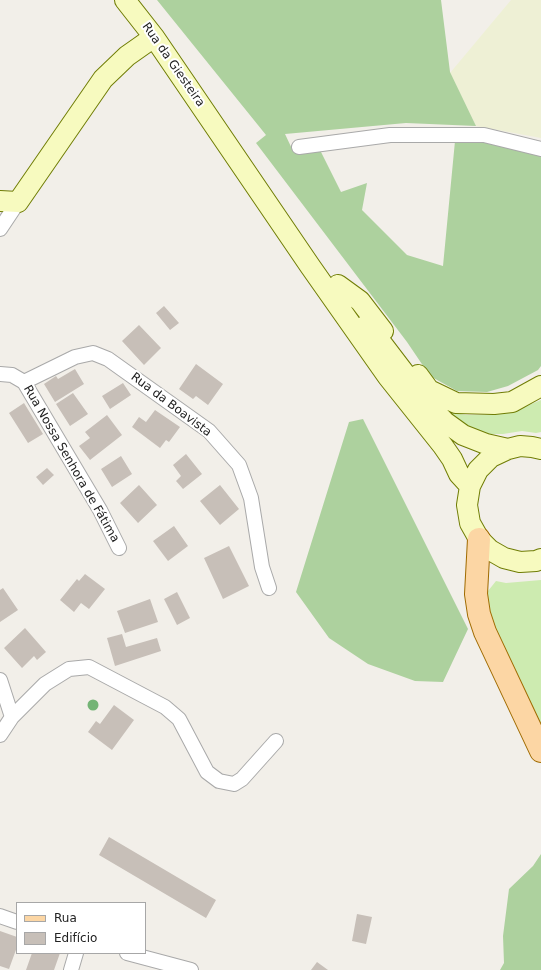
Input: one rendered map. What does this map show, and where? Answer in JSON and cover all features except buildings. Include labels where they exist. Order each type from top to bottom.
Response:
[{"type":"main road","name":"Rua da Giesteira","points":[[125,0],[154,37],[219,132]]},
{"type":"main road","points":[[9,202],[103,79],[126,56],[154,37]]},
{"type":"main road","points":[[219,132],[428,404],[445,422],[463,435],[486,444],[508,448]]},
{"type":"main road","points":[[219,132],[310,266],[384,370],[443,446],[452,459],[458,474],[470,486]]},
{"type":"main road","points":[[338,285],[360,301],[429,390],[456,403],[494,404],[512,402],[541,386]]},
{"type":"main road","points":[[541,449],[532,446],[520,446],[508,448],[491,457],[478,470],[470,486],[467,505],[470,523],[479,539],[490,550],[504,558],[520,562],[536,561],[541,559]]},
{"type":"main road","points":[[479,539],[476,594],[479,614],[485,632],[541,751]]},
{"type":"street","points":[[299,147],[390,135],[484,136],[541,148]]},
{"type":"street","points":[[0,228],[9,202]]},
{"type":"street","name":"Rua da Boavista","points":[[24,382],[75,358],[93,353],[108,359],[209,431],[239,465],[250,498],[262,567],[269,588]]},
{"type":"street","name":"Rua Nossa Senhora de Fátima","points":[[0,374],[12,375],[24,382],[100,510],[119,548]]},
{"type":"street","points":[[0,734],[12,717],[45,684],[69,669],[89,667],[165,707],[175,715],[179,719],[207,772],[219,781],[234,784],[242,779],[276,741]]},
{"type":"street","points":[[0,680],[12,717]]},
{"type":"street","points":[[0,916],[16,922]]},
{"type":"street","points":[[71,970],[76,954]]},
{"type":"street","points":[[131,954],[191,970]]},
{"type":"green space","points":[[157,0],[441,0],[450,72],[476,126],[406,123],[285,134],[293,151],[320,150],[341,192],[367,183],[362,210],[407,255],[443,266],[455,141],[541,146],[541,366],[538,370],[508,386],[487,392],[457,391],[430,376],[407,342],[256,143],[266,135]]},
{"type":"green space","points":[[511,0],[541,0],[541,138],[476,126],[450,73]]},
{"type":"green space","points":[[541,400],[541,432],[536,433],[522,431],[503,434],[484,434],[466,427],[445,411],[466,415],[487,415],[517,410]]},
{"type":"green space","points":[[363,419],[468,629],[443,682],[415,681],[368,664],[329,638],[296,592],[349,422]]},
{"type":"green space","points":[[541,580],[541,739],[487,610],[488,591],[496,581],[506,583]]},
{"type":"green space","points":[[541,854],[541,970],[500,970],[504,963],[503,936],[509,889],[533,866]]}]
